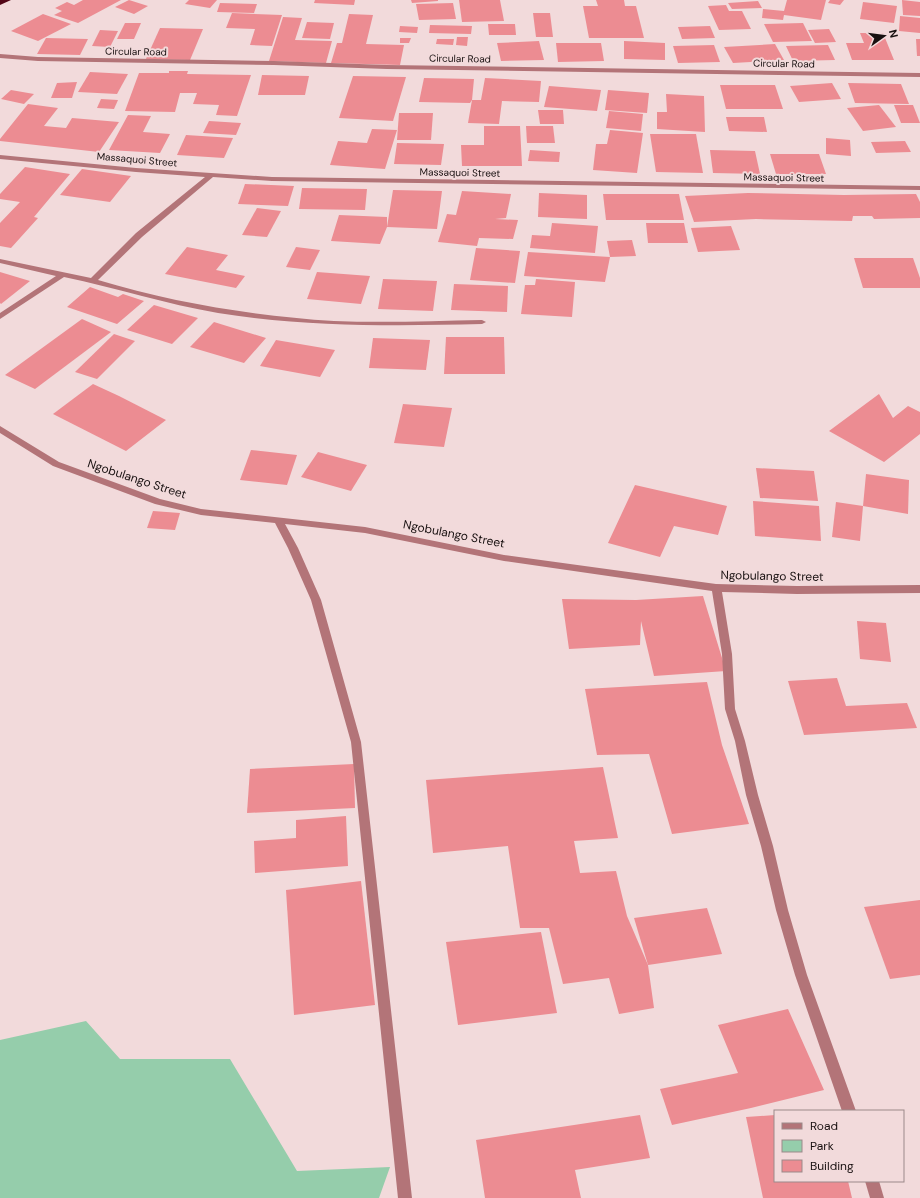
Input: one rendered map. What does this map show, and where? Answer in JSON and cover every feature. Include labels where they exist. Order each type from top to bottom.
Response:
[{"type":"highway","points":[[0,3],[7,0]]},
{"type":"street","name":"Circular Road","points":[[0,56],[38,60],[920,75]]},
{"type":"street","name":"Massaquoi Street","points":[[0,157],[211,175],[280,179],[920,188]]},
{"type":"street","points":[[93,281],[139,235],[211,175]]},
{"type":"street","points":[[0,261],[64,274],[123,290],[218,310],[283,319],[348,323],[482,322]]},
{"type":"street","points":[[0,317],[64,274]]},
{"type":"street","name":"Ngobulango Street","points":[[0,429],[56,464],[158,502],[201,512],[365,530],[504,558],[644,580],[716,588],[797,590],[920,589]]},
{"type":"street","points":[[278,520],[293,548],[316,600],[356,742],[405,1198]]},
{"type":"street","points":[[716,588],[727,654],[730,709],[740,741],[752,795],[801,975],[848,1110]]},
{"type":"street","points":[[872,1182],[877,1198]]},
{"type":"green space","points":[[86,1021],[120,1059],[230,1059],[297,1171],[390,1167],[379,1198],[0,1198],[0,1040]]},
{"type":"building","points":[[83,0],[121,0],[78,23],[54,15],[62,11],[55,8],[67,2],[74,5]]},
{"type":"building","points":[[129,0],[148,6],[134,14],[115,7]]},
{"type":"building","points":[[189,0],[217,0],[210,8],[185,4]]},
{"type":"building","points":[[315,0],[355,0],[354,5],[314,3]]},
{"type":"building","points":[[411,0],[438,0],[438,1],[412,3]]},
{"type":"building","points":[[459,0],[500,0],[504,21],[462,22]]},
{"type":"building","points":[[596,0],[624,0],[625,6],[636,6],[644,38],[589,38],[583,6],[598,6]]},
{"type":"building","points":[[787,0],[826,0],[821,20],[784,15],[783,20],[762,18],[763,9],[784,11]]},
{"type":"building","points":[[830,0],[844,0],[840,5],[828,3]]},
{"type":"building","points":[[902,0],[920,2],[920,16],[903,15]]},
{"type":"building","points":[[758,1],[762,8],[732,9],[728,3]]},
{"type":"building","points":[[863,2],[897,6],[894,23],[860,19]]},
{"type":"building","points":[[220,3],[257,4],[254,13],[217,12]]},
{"type":"building","points":[[453,3],[456,19],[419,20],[416,4]]},
{"type":"building","points":[[726,5],[729,11],[742,11],[751,29],[719,30],[708,6]]},
{"type":"building","points":[[232,13],[282,15],[272,46],[250,45],[255,29],[226,28]]},
{"type":"building","points":[[533,13],[550,13],[553,37],[536,37]]},
{"type":"building","points":[[43,14],[71,24],[38,41],[11,31]]},
{"type":"building","points":[[349,14],[373,15],[366,44],[404,45],[400,65],[331,63],[337,43],[342,43]]},
{"type":"building","points":[[900,16],[920,18],[920,33],[899,31]]},
{"type":"building","points":[[283,17],[302,18],[295,40],[332,41],[326,63],[269,61]]},
{"type":"building","points":[[307,22],[334,23],[330,39],[302,38]]},
{"type":"building","points":[[125,23],[141,23],[134,39],[117,39]]},
{"type":"building","points":[[803,23],[812,41],[773,42],[764,24]]},
{"type":"building","points":[[488,24],[515,24],[516,35],[489,35]]},
{"type":"building","points":[[430,25],[472,26],[471,34],[429,33]]},
{"type":"building","points":[[400,26],[418,27],[417,33],[399,32]]},
{"type":"building","points":[[710,26],[715,38],[682,39],[678,27]]},
{"type":"building","points":[[160,28],[203,29],[190,60],[146,59]]},
{"type":"building","points":[[829,29],[836,42],[815,43],[808,30]]},
{"type":"building","points":[[100,30],[118,31],[110,47],[92,46]]},
{"type":"building","points":[[860,33],[883,33],[894,60],[852,60],[846,43],[864,43]]},
{"type":"building","points":[[457,37],[468,37],[467,46],[456,45]]},
{"type":"building","points":[[46,38],[88,39],[80,55],[37,54]]},
{"type":"building","points":[[400,38],[411,38],[409,43],[400,43]]},
{"type":"building","points":[[437,39],[454,39],[453,45],[436,44]]},
{"type":"building","points":[[916,39],[920,39],[920,56],[917,56]]},
{"type":"building","points":[[539,41],[544,60],[501,61],[497,43]]},
{"type":"building","points":[[624,41],[665,43],[665,60],[624,59]]},
{"type":"building","points":[[556,43],[601,43],[604,61],[558,62]]},
{"type":"building","points":[[775,44],[784,60],[733,63],[724,47]]},
{"type":"building","points":[[714,45],[720,62],[678,63],[673,46]]},
{"type":"building","points":[[828,45],[835,60],[793,61],[786,46]]},
{"type":"building","points":[[169,71],[188,71],[187,74],[251,75],[237,116],[216,115],[219,105],[193,104],[197,93],[180,93],[175,112],[125,111],[139,73],[169,73]]},
{"type":"building","points":[[90,72],[128,74],[117,94],[78,92]]},
{"type":"building","points":[[262,75],[309,76],[305,95],[258,95]]},
{"type":"building","points":[[353,76],[406,77],[393,121],[339,118]]},
{"type":"building","points":[[424,78],[474,79],[472,100],[470,103],[419,102]]},
{"type":"building","points":[[485,78],[541,81],[539,102],[502,101],[499,124],[468,123],[472,100],[481,100]]},
{"type":"building","points":[[77,82],[72,98],[51,98],[57,83]]},
{"type":"building","points":[[832,83],[841,99],[799,102],[790,86]]},
{"type":"building","points":[[848,83],[901,84],[909,104],[855,103]]},
{"type":"building","points":[[720,85],[775,85],[783,109],[726,109]]},
{"type":"building","points":[[549,86],[601,90],[597,111],[544,107]]},
{"type":"building","points":[[11,90],[34,94],[24,104],[1,99]]},
{"type":"building","points":[[608,90],[649,93],[647,113],[605,110]]},
{"type":"building","points":[[666,94],[704,96],[705,132],[657,129],[657,112],[667,112]]},
{"type":"building","points":[[101,99],[118,100],[114,109],[97,108]]},
{"type":"building","points":[[28,104],[58,108],[44,126],[66,128],[72,118],[119,122],[99,152],[0,141],[0,139]]},
{"type":"building","points":[[879,105],[896,127],[863,131],[847,108]]},
{"type":"building","points":[[894,105],[913,105],[920,123],[901,123]]},
{"type":"building","points":[[538,110],[563,110],[564,124],[540,124]]},
{"type":"building","points":[[609,111],[643,114],[641,131],[606,128]]},
{"type":"building","points":[[399,113],[433,113],[431,140],[397,140]]},
{"type":"building","points":[[128,115],[151,116],[143,132],[170,134],[160,153],[109,150]]},
{"type":"building","points":[[726,117],[764,117],[767,132],[729,131]]},
{"type":"building","points":[[209,121],[241,123],[236,135],[203,133]]},
{"type":"building","points":[[484,126],[520,126],[522,166],[462,166],[461,145],[484,145]]},
{"type":"building","points":[[526,126],[553,126],[555,143],[527,143]]},
{"type":"building","points":[[372,129],[397,130],[385,169],[330,165],[338,141],[367,143]]},
{"type":"building","points":[[610,130],[643,133],[637,173],[593,170],[596,144],[607,144]]},
{"type":"building","points":[[650,134],[696,134],[703,173],[656,172]]},
{"type":"building","points":[[186,135],[233,138],[224,158],[177,155]]},
{"type":"building","points":[[826,138],[850,140],[851,156],[826,154]]},
{"type":"building","points":[[905,141],[911,152],[876,153],[871,142]]},
{"type":"building","points":[[397,143],[444,144],[441,165],[394,164]]},
{"type":"building","points":[[530,150],[560,152],[559,162],[528,161]]},
{"type":"building","points":[[710,150],[755,151],[760,174],[713,173]]},
{"type":"building","points":[[770,154],[819,154],[826,174],[776,174]]},
{"type":"building","points":[[25,167],[70,174],[34,217],[38,218],[11,248],[0,246],[0,223],[20,202],[0,199],[0,194]]},
{"type":"building","points":[[82,169],[131,176],[110,202],[60,195]]},
{"type":"building","points":[[245,184],[294,186],[288,206],[238,204]]},
{"type":"building","points":[[302,188],[367,189],[365,210],[299,209]]},
{"type":"building","points":[[393,190],[442,191],[437,229],[387,227]]},
{"type":"building","points":[[462,191],[511,194],[506,218],[495,219],[518,220],[513,239],[479,238],[477,246],[438,242],[447,214],[456,215]]},
{"type":"building","points":[[539,193],[587,195],[587,219],[538,217]]},
{"type":"building","points":[[748,193],[844,195],[916,194],[920,202],[920,218],[874,219],[872,216],[853,216],[852,221],[756,219],[694,222],[685,196]]},
{"type":"building","points":[[603,194],[679,194],[684,220],[606,220]]},
{"type":"building","points":[[257,208],[281,211],[267,237],[242,235]]},
{"type":"building","points":[[339,215],[387,217],[387,227],[380,244],[331,241]]},
{"type":"building","points":[[552,223],[598,226],[595,253],[530,248],[532,235],[550,236]]},
{"type":"building","points":[[646,223],[684,223],[688,243],[648,243]]},
{"type":"building","points":[[731,226],[740,250],[698,252],[691,228]]},
{"type":"building","points":[[632,240],[636,256],[610,257],[607,241]]},
{"type":"building","points":[[187,247],[228,255],[216,270],[245,276],[236,288],[165,274]]},
{"type":"building","points":[[296,247],[320,250],[310,270],[286,267]]},
{"type":"building","points":[[476,248],[520,251],[515,283],[470,280]]},
{"type":"building","points":[[528,252],[610,257],[605,282],[524,276]]},
{"type":"building","points":[[854,258],[913,258],[920,278],[920,288],[863,288]]},
{"type":"building","points":[[0,272],[30,281],[1,304],[0,303]]},
{"type":"building","points":[[317,272],[370,276],[361,304],[307,299]]},
{"type":"building","points":[[383,279],[437,281],[433,311],[378,309]]},
{"type":"building","points":[[536,279],[575,282],[572,317],[521,314],[525,285],[535,285]]},
{"type":"building","points":[[454,284],[508,286],[507,312],[451,310]]},
{"type":"building","points":[[90,287],[118,297],[123,294],[144,301],[117,324],[67,307]]},
{"type":"building","points":[[154,305],[198,318],[172,344],[127,330]]},
{"type":"building","points":[[82,319],[111,332],[35,389],[5,375]]},
{"type":"building","points":[[214,322],[266,338],[244,363],[190,347]]},
{"type":"building","points":[[114,334],[135,341],[97,379],[75,372]]},
{"type":"building","points":[[446,337],[504,337],[505,374],[444,374]]},
{"type":"building","points":[[373,338],[430,340],[426,370],[369,368]]},
{"type":"building","points":[[276,340],[335,350],[320,377],[260,366]]},
{"type":"building","points":[[93,384],[166,420],[126,451],[53,414]]},
{"type":"building","points":[[879,394],[893,418],[908,406],[920,412],[920,434],[884,462],[829,431]]},
{"type":"building","points":[[403,404],[452,408],[444,447],[394,443]]},
{"type":"building","points":[[251,450],[297,455],[287,485],[240,480]]},
{"type":"building","points":[[318,452],[367,465],[351,491],[301,477]]},
{"type":"building","points":[[756,468],[814,471],[818,501],[760,498]]},
{"type":"building","points":[[866,474],[909,480],[908,514],[863,506]]},
{"type":"building","points":[[635,485],[727,506],[718,535],[674,526],[660,557],[608,543]]},
{"type":"building","points":[[753,501],[819,506],[821,541],[755,536]]},
{"type":"building","points":[[836,502],[863,506],[860,541],[832,537]]},
{"type":"building","points":[[153,511],[180,513],[175,530],[147,528]]},
{"type":"building","points":[[703,596],[726,671],[654,676],[641,621],[640,645],[569,649],[562,599],[636,600]]},
{"type":"building","points":[[857,621],[886,623],[891,662],[860,659]]},
{"type":"building","points":[[837,678],[846,706],[907,703],[917,728],[804,735],[788,681]]},
{"type":"building","points":[[707,682],[722,745],[749,824],[672,834],[649,754],[597,755],[585,689]]},
{"type":"building","points":[[354,764],[355,808],[247,813],[250,769]]},
{"type":"building","points":[[603,767],[618,838],[574,841],[580,873],[616,871],[627,916],[648,965],[654,1008],[619,1014],[609,978],[563,984],[549,928],[520,928],[508,846],[433,853],[426,780]]},
{"type":"building","points":[[346,816],[348,866],[255,873],[254,841],[296,838],[296,820]]},
{"type":"building","points":[[361,881],[375,1005],[294,1015],[286,890]]},
{"type":"building","points":[[920,900],[920,975],[890,979],[864,907]]},
{"type":"building","points":[[707,908],[722,954],[648,965],[634,918]]},
{"type":"building","points":[[541,932],[557,1013],[458,1025],[446,942]]},
{"type":"building","points":[[788,1009],[824,1090],[672,1125],[660,1089],[738,1073],[718,1025]]},
{"type":"building","points":[[640,1115],[650,1158],[575,1170],[581,1198],[485,1198],[476,1140]]},
{"type":"building","points":[[774,1115],[774,1182],[848,1182],[852,1198],[763,1198],[746,1117]]}]
